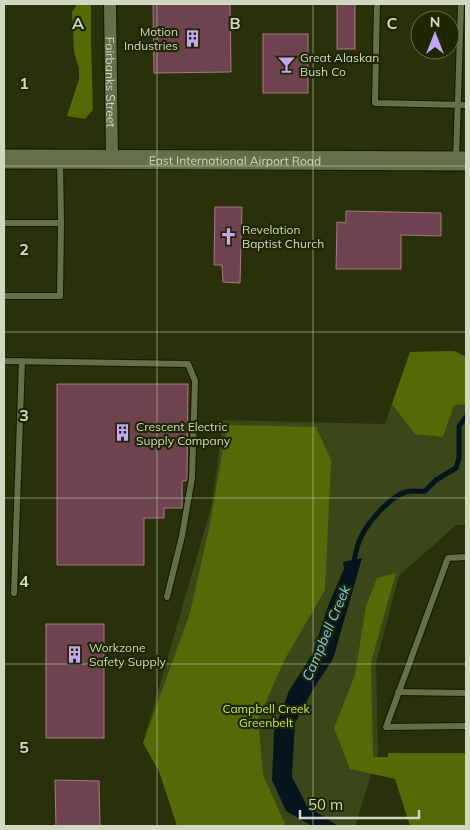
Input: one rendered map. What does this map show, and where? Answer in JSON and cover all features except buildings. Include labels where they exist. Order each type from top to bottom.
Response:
[{"type":"main road","name":"East International Airport Road","points":[[4,159],[461,161]]},
{"type":"street","name":"Fairbanks Street","points":[[110,4],[112,160]]},
{"type":"lane","points":[[377,4],[375,103],[466,105]]},
{"type":"lane","points":[[460,4],[458,105],[461,161]]},
{"type":"lane","points":[[4,296],[60,296],[60,159]]},
{"type":"lane","points":[[4,223],[61,223]]},
{"type":"lane","points":[[4,361],[188,364],[196,381],[192,478],[182,536],[167,597]]},
{"type":"lane","points":[[14,594],[22,361]]},
{"type":"lane","points":[[466,557],[448,558],[386,727],[466,726]]},
{"type":"lane","points":[[398,692],[466,693]]},
{"type":"green space","points":[[77,4],[91,4],[93,110],[85,119],[67,116],[79,79],[79,68],[74,52],[72,12]]},
{"type":"green space","name":"Campbell Creek Greenbelt","points":[[454,351],[466,356],[466,525],[456,525],[399,576],[376,663],[378,753],[355,826],[177,826],[159,771],[143,743],[212,504],[223,420],[385,424],[410,352]]},
{"type":"green space","points":[[454,351],[466,357],[466,404],[454,405],[443,437],[415,434],[392,404],[410,352]]},
{"type":"green space","points":[[227,425],[316,427],[331,460],[325,590],[285,659],[258,719],[263,775],[286,826],[177,826],[159,771],[143,743],[190,613],[210,524]]},
{"type":"green space","points":[[396,573],[371,662],[373,757],[388,757],[388,753],[466,753],[466,826],[410,826],[395,779],[350,769],[334,728],[355,675],[366,606],[377,578]]},
{"type":"water","points":[[362,558],[333,659],[315,686],[295,723],[292,777],[307,806],[338,826],[312,826],[286,811],[272,780],[274,731],[289,691],[313,653],[328,606],[344,569],[343,562]]},
{"type":"waterway","name":"Campbell Creek","points":[[353,565],[357,546],[362,535],[375,516],[387,504],[400,494],[411,491],[425,491],[436,480],[456,468],[459,458],[459,426],[466,417]]},
{"type":"place","name":"Motion Industries","points":[[192,38]]},
{"type":"place","name":"Great Alaskan Bush Co","points":[[286,64]]},
{"type":"place","name":"Revelation Baptist Church","points":[[228,236]]},
{"type":"place","name":"Crescent Electric Supply Company","points":[[122,433]]},
{"type":"place","name":"Workzone Safety Supply","points":[[75,654]]}]
